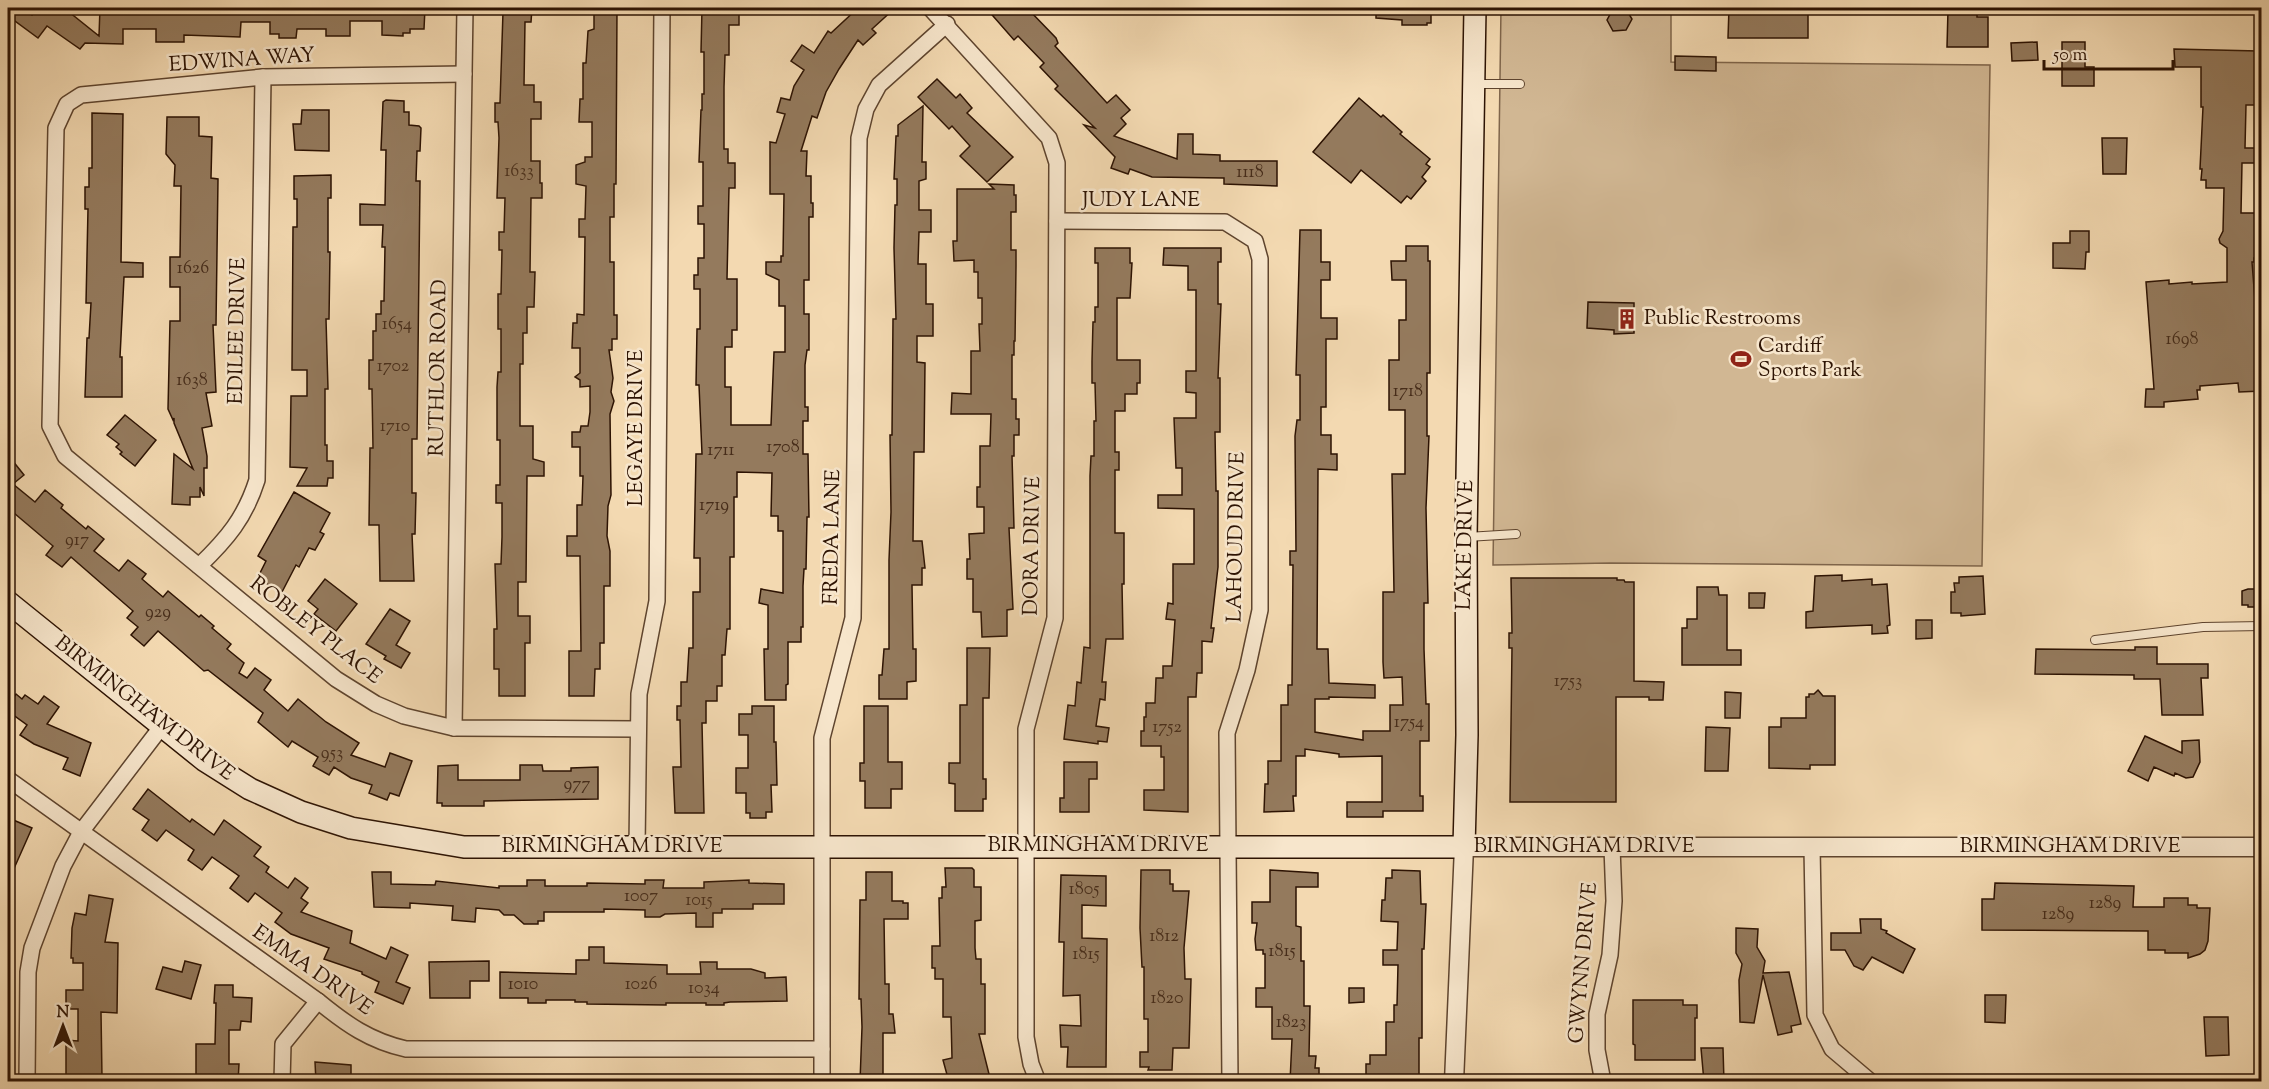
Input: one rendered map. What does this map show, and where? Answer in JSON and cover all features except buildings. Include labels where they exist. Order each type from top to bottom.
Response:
[{"type":"main road","name":"LAKE DRIVE","points":[[1464,847],[1467,735],[1466,537],[1475,8]]},
{"type":"main road","name":"BIRMINGHAM DRIVE","points":[[8,602],[204,760],[250,789],[301,812],[351,828],[464,847],[1464,847]]},
{"type":"street","name":"RUTHLOR ROAD","points":[[454,728],[465,8]]},
{"type":"street","name":"LEGAYE DRIVE","points":[[637,847],[639,694],[657,601],[662,8]]},
{"type":"street","name":"DORA DRIVE","points":[[930,8],[1049,138],[1057,164],[1055,618],[1026,729],[1026,1037],[1031,1064],[1038,1082]]},
{"type":"street","name":"FREDA LANE","points":[[822,1082],[822,738],[853,618],[859,138],[866,109],[879,85],[947,24]]},
{"type":"street","name":"EDWINA WAY","points":[[57,442],[50,426],[56,128],[67,104],[81,95],[263,77],[464,74]]},
{"type":"street","name":"EDILEE DRIVE","points":[[199,566],[226,539],[250,503],[257,480],[263,77]]},
{"type":"street","name":"JUDY LANE","points":[[1057,221],[1226,222]]},
{"type":"street","name":"LAHOUD DRIVE","points":[[1226,222],[1255,241],[1260,259],[1260,610],[1247,670],[1227,733],[1230,1082]]},
{"type":"street","name":"ROBLEY PLACE","points":[[57,442],[65,456],[336,679],[376,704],[404,716],[454,728],[637,729]]},
{"type":"street","points":[[27,1082],[28,972],[32,948],[63,866],[81,832],[162,726]]},
{"type":"street","name":"EMMA DRIVE","points":[[8,779],[318,1001],[349,1026],[387,1045],[406,1049],[822,1049]]},
{"type":"street","name":"BIRMINGHAM DRIVE","points":[[1464,847],[2262,847]]},
{"type":"street","name":"LAKE DRIVE","points":[[1454,1082],[1464,847]]},
{"type":"street","name":"GWYNN DRIVE","points":[[1603,1082],[1597,1050],[1597,1014],[1611,955],[1614,901],[1612,847]]},
{"type":"street","points":[[1812,847],[1815,1015],[1832,1049],[1871,1082]]},
{"type":"street","points":[[282,1082],[283,1044],[318,1001]]},
{"type":"lane","points":[[1474,84],[1520,84]]},
{"type":"lane","points":[[1466,537],[1516,534]]},
{"type":"lane","points":[[2094,640],[2203,627],[2262,626]]},
{"type":"shaded area","name":"Cardiff Sports Park","points":[[1501,8],[1671,8],[1671,62],[1990,65],[1982,566],[1610,563],[1493,565]]},
{"type":"place","name":"Public Restrooms","points":[[1627,319]]},
{"type":"place","name":"Cardiff Sports Park","points":[[1741,359]]}]
